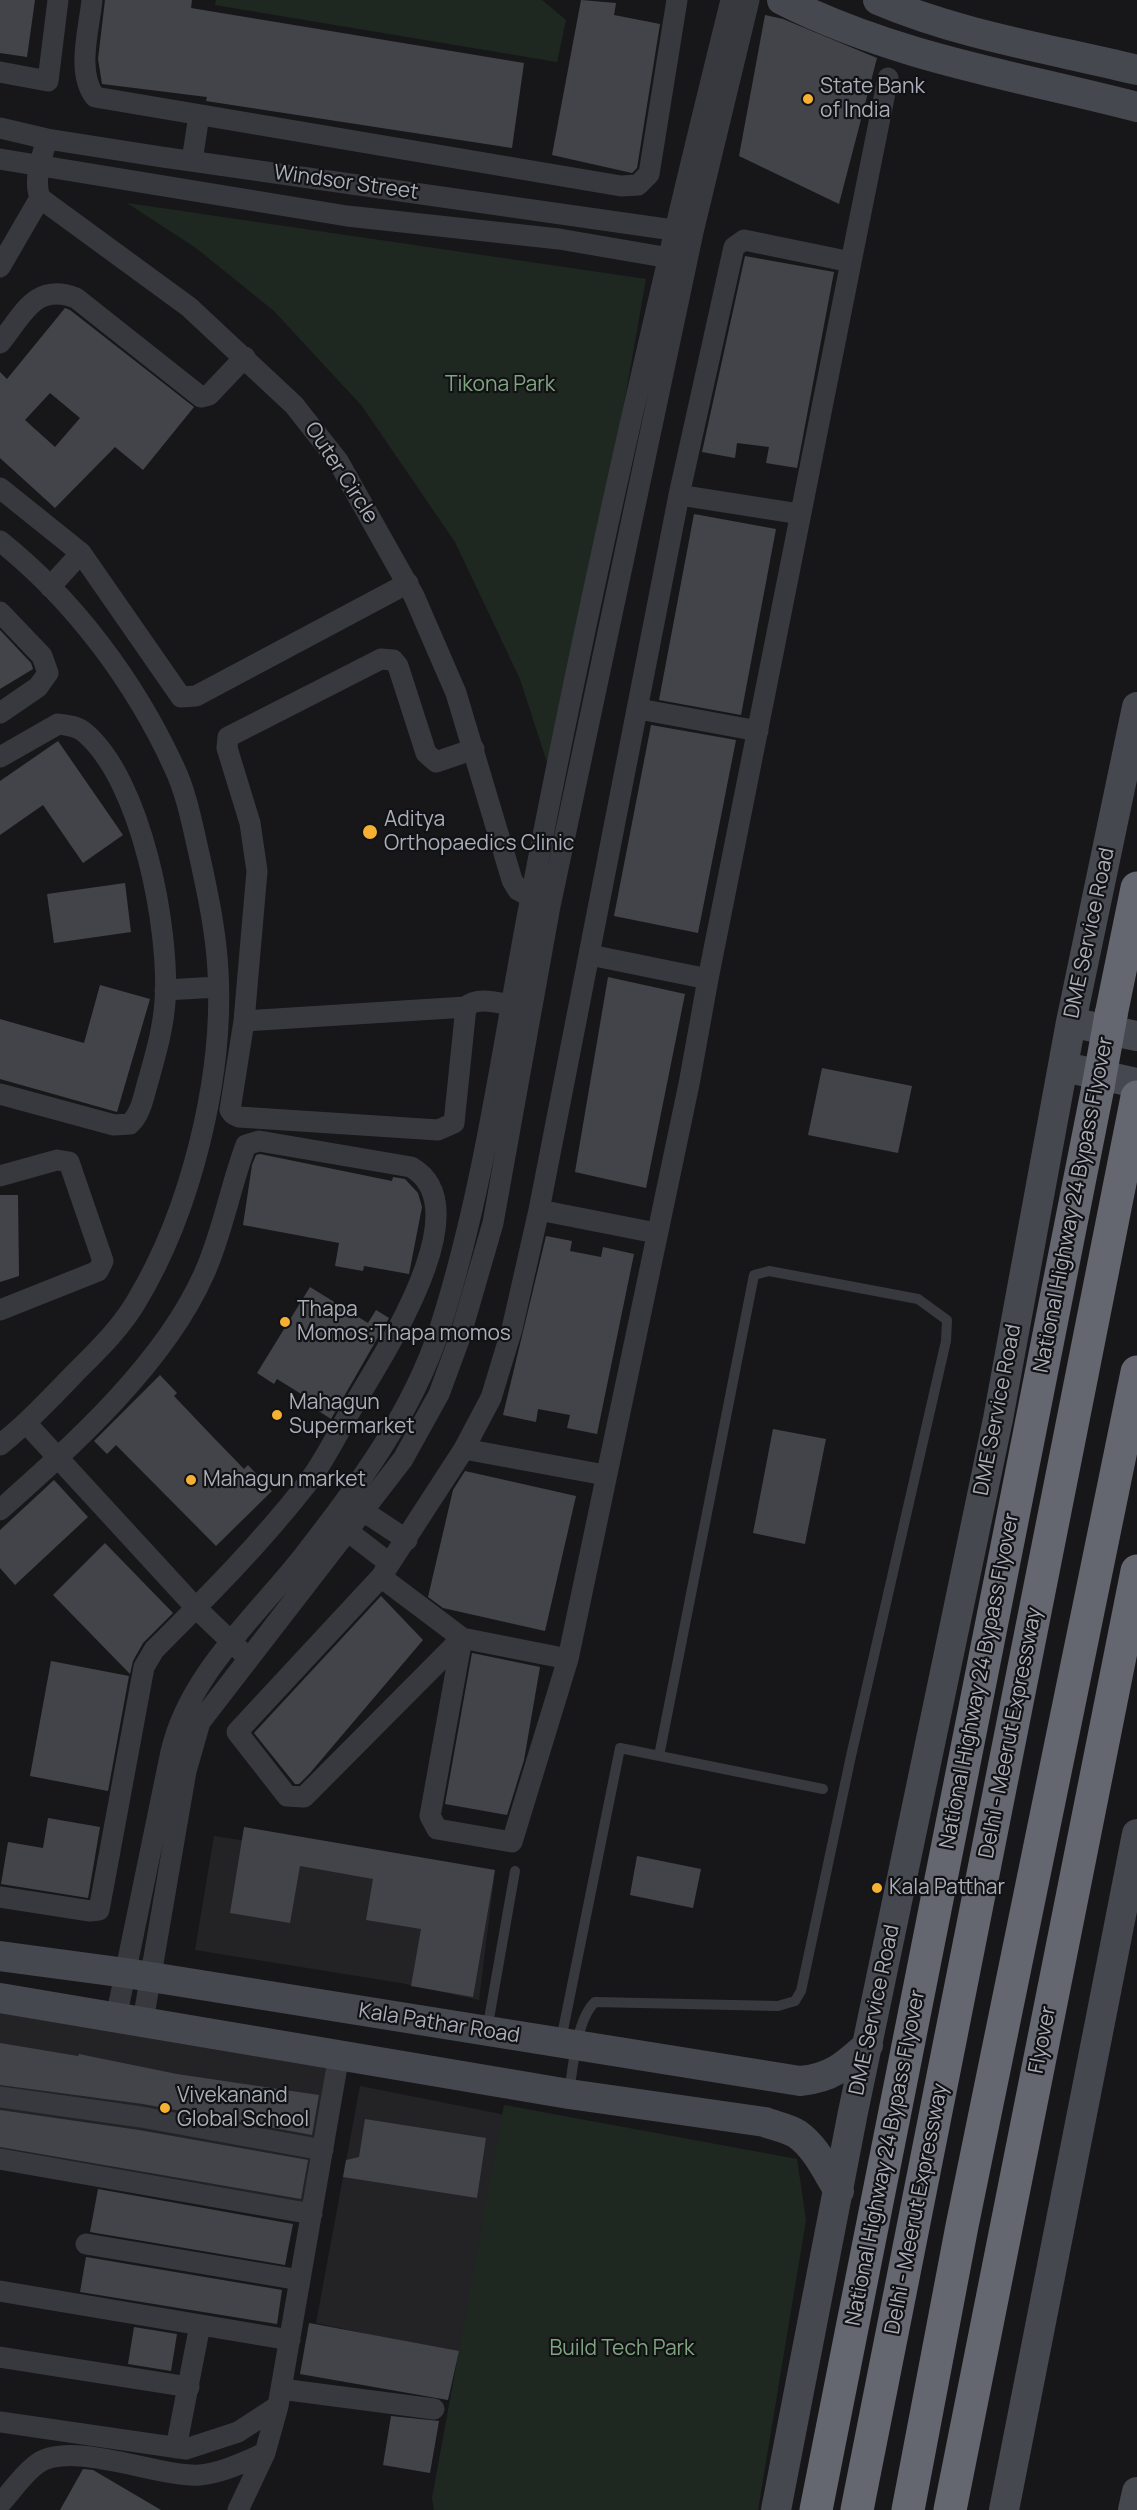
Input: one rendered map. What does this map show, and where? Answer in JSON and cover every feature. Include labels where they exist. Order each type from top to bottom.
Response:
[{"type":"highway","name":"National Highway 24 Bypass Flyover","points":[[816,2510],[1135,899]]},
{"type":"highway","name":"Delhi - Meerut Expressway","points":[[857,2510],[1137,1097]]},
{"type":"highway","points":[[908,2510],[967,2202],[1137,1372]]},
{"type":"highway","name":"Flyover","points":[[950,2510],[1137,1571]]},
{"type":"street","points":[[0,72],[48,81],[58,0]]},
{"type":"street","points":[[92,0],[85,67],[87,87],[95,98],[621,186],[638,185],[648,174],[677,0]]},
{"type":"street","points":[[139,1975],[176,1732],[201,1686],[231,1643],[341,1526],[364,1512],[403,1459],[439,1394],[460,1337],[493,1223],[540,902],[598,579],[677,259],[731,0]]},
{"type":"street","points":[[683,231],[749,0]]},
{"type":"street","points":[[782,0],[865,36],[960,66],[1137,107]]},
{"type":"street","points":[[879,0],[913,15],[959,28],[1137,70]]},
{"type":"street","points":[[462,1638],[430,1816],[437,1829],[512,1842],[568,1659],[689,1084],[708,978],[888,78]]},
{"type":"street","points":[[192,161],[199,115]]},
{"type":"street","name":"Windsor Street","points":[[0,128],[47,139],[192,161],[683,231]]},
{"type":"street","points":[[0,265],[40,198],[37,190],[39,167],[47,139]]},
{"type":"street","name":"Windsor Street","points":[[0,159],[347,216],[559,239],[677,259]]},
{"type":"street","name":"Outer Circle","points":[[40,198],[189,307],[294,405],[338,461],[408,583],[456,693],[512,880],[518,890],[540,902]]},
{"type":"street","points":[[462,1638],[304,1797],[287,1797],[237,1732],[385,1570],[464,1449],[491,1398],[512,1329],[539,1210],[639,709],[679,495],[734,247],[744,240],[851,262]]},
{"type":"street","points":[[129,2020],[186,1771],[200,1722],[341,1526],[346,1500],[370,1466],[414,1389],[438,1333],[471,1224],[512,1005],[540,902],[619,583],[677,259]]},
{"type":"street","points":[[0,343],[36,299],[52,292],[76,298],[201,397],[209,395],[245,357]]},
{"type":"street","points":[[0,488],[81,553],[181,697],[196,696],[408,583]]},
{"type":"street","points":[[679,495],[800,514]]},
{"type":"street","points":[[0,542],[50,587],[98,643],[140,701],[176,769],[196,839],[213,917],[218,987],[212,1083],[201,1135],[180,1208],[154,1269],[135,1303],[113,1334],[26,1424],[0,1445]]},
{"type":"street","points":[[50,587],[81,553]]},
{"type":"street","points":[[598,579],[619,583]]},
{"type":"street","points":[[0,612],[42,656],[48,673],[38,687],[0,712]]},
{"type":"street","points":[[466,1007],[454,1123],[438,1130],[233,1114],[230,1110],[243,1021],[257,871],[250,824],[227,748],[228,737],[370,664],[388,659],[398,666],[426,753],[431,759],[436,762],[474,749]]},
{"type":"street","name":"DME Service Road","points":[[776,2510],[853,2112],[998,1419],[1071,1022],[1137,707]]},
{"type":"street","points":[[639,709],[758,731]]},
{"type":"street","points":[[0,757],[58,724],[84,732],[95,744],[114,772],[141,833],[157,891],[163,930],[165,990],[159,1044],[139,1112],[130,1124],[114,1125],[0,1094]]},
{"type":"street","points":[[590,955],[708,978]]},
{"type":"street","points":[[165,990],[218,987]]},
{"type":"street","points":[[243,1021],[466,1007],[470,1003],[486,1001],[512,1005]]},
{"type":"street","points":[[1071,1022],[1137,1036]]},
{"type":"street","points":[[1063,1067],[1137,1083]]},
{"type":"street","points":[[0,1510],[58,1458],[146,1365],[188,1306],[214,1252],[246,1145],[259,1141],[411,1167],[422,1173],[430,1184],[436,1202],[435,1223],[419,1289],[308,1483],[245,1559],[154,1650],[144,1667],[99,1910],[90,1911],[0,1897]]},
{"type":"street","points":[[0,1176],[57,1160],[69,1162],[103,1261],[98,1271],[0,1310]]},
{"type":"street","points":[[539,1210],[656,1233]]},
{"type":"street","points":[[26,1424],[196,1608],[248,1657]]},
{"type":"street","points":[[464,1449],[605,1475]]},
{"type":"street","points":[[346,1500],[406,1540]]},
{"type":"street","points":[[341,1526],[385,1570],[462,1638],[568,1659]]},
{"type":"street","points":[[1004,2510],[1137,1834]]},
{"type":"street","name":"Kala Pathar Road","points":[[0,1956],[92,1971],[139,1975],[800,2081],[821,2079],[846,2065],[868,2045]]},
{"type":"street","points":[[0,1998],[569,2094],[765,2122],[796,2133],[817,2155],[839,2191]]},
{"type":"street","points":[[238,2510],[264,2453],[280,2397],[339,2055]]},
{"type":"street","points":[[0,2097],[141,2117],[323,2150]]},
{"type":"street","points":[[1,2165],[312,2214]]},
{"type":"street","points":[[86,2244],[300,2280]]},
{"type":"street","points":[[0,2291],[290,2340]]},
{"type":"street","points":[[176,2448],[200,2325]]},
{"type":"street","points":[[0,2357],[189,2387]]},
{"type":"street","points":[[0,2422],[186,2449],[238,2433],[280,2397],[435,2409]]},
{"type":"street","points":[[0,2504],[38,2464],[50,2458],[65,2456],[125,2463],[176,2474],[198,2475],[217,2472],[264,2453]]},
{"type":"street","points":[[1133,2510],[1137,2492]]},
{"type":"lane","points":[[569,2045],[595,2002],[778,2007],[795,2001],[801,1990],[854,1744],[946,1341],[947,1320],[918,1299],[769,1271],[754,1275],[659,1756]]},
{"type":"lane","points":[[569,2094],[569,2045],[620,1748],[823,1790]]},
{"type":"lane","points":[[487,2031],[515,1871]]},
{"type":"shaded area","points":[[214,1836],[494,1879],[479,2000],[401,1983],[195,1950]]},
{"type":"shaded area","name":"Vivekanand Global School","points":[[0,1999],[339,2055],[312,2214],[0,2161]]},
{"type":"shaded area","name":"Vivekanand Global School","points":[[360,2086],[516,2117],[470,2356],[316,2323]]},
{"type":"green space","points":[[216,0],[542,0],[566,20],[557,62],[215,5]]},
{"type":"green space","name":"Tikona Park","points":[[127,203],[646,279],[556,790],[520,679],[455,542],[362,406],[274,311],[196,248]]},
{"type":"green space","name":"Build Tech Park","points":[[504,2105],[797,2159],[806,2220],[758,2510],[434,2510],[432,2498]]},
{"type":"building","points":[[0,0],[35,0],[27,57],[0,53]]},
{"type":"building","points":[[105,0],[192,0],[191,8],[524,63],[512,148],[206,101],[207,97],[102,84],[98,59]]},
{"type":"building","points":[[581,0],[616,3],[614,15],[660,24],[637,168],[632,173],[552,155]]},
{"type":"building","name":"State Bank of India","points":[[765,15],[783,19],[877,58],[839,204],[739,156]]},
{"type":"building","points":[[745,256],[834,272],[797,468],[766,463],[769,447],[737,443],[735,458],[702,452]]},
{"type":"building","points":[[65,308],[194,407],[143,470],[115,447],[55,508],[0,458],[0,372],[7,379]],"holes":[[[50,393],[80,418],[55,447],[25,420]]]},
{"type":"building","points":[[694,514],[776,529],[741,715],[659,700]]},
{"type":"building","points":[[0,630],[31,663],[33,669],[0,689]]},
{"type":"building","points":[[651,725],[736,740],[698,933],[614,916]]},
{"type":"building","points":[[58,741],[123,835],[83,863],[43,805],[0,835],[0,781]]},
{"type":"building","points":[[125,883],[131,932],[54,943],[47,894]]},
{"type":"building","points":[[608,977],[685,994],[646,1188],[575,1172]]},
{"type":"building","points":[[100,985],[150,999],[117,1112],[0,1079],[0,1019],[84,1043]]},
{"type":"building","points":[[822,1068],[912,1086],[898,1153],[808,1135]]},
{"type":"building","points":[[256,1155],[392,1181],[393,1177],[405,1179],[418,1193],[422,1207],[409,1274],[364,1266],[363,1271],[335,1266],[339,1243],[243,1225],[252,1165]]},
{"type":"building","points":[[0,1195],[18,1195],[19,1276],[0,1282]]},
{"type":"building","points":[[546,1236],[572,1241],[570,1251],[601,1257],[603,1247],[634,1254],[597,1434],[567,1428],[570,1415],[538,1409],[536,1422],[503,1415]]},
{"type":"building","points":[[310,1287],[368,1323],[376,1310],[389,1318],[331,1419],[314,1408],[317,1404],[290,1387],[277,1379],[274,1384],[257,1373]]},
{"type":"building","points":[[160,1375],[177,1393],[174,1396],[212,1436],[244,1469],[248,1465],[272,1491],[216,1546],[116,1445],[107,1454],[94,1441]]},
{"type":"building","points":[[773,1429],[826,1439],[805,1544],[753,1533]]},
{"type":"building","points":[[465,1471],[576,1496],[545,1631],[443,1608],[428,1597],[453,1490]]},
{"type":"building","points":[[54,1480],[88,1517],[15,1585],[0,1568],[0,1530]]},
{"type":"building","points":[[105,1543],[173,1613],[143,1643],[133,1661],[130,1674],[53,1595]]},
{"type":"building","points":[[381,1596],[423,1640],[310,1773],[299,1784],[295,1784],[254,1733]]},
{"type":"building","points":[[472,1653],[540,1667],[524,1760],[507,1815],[445,1804]]},
{"type":"building","points":[[51,1661],[129,1676],[108,1791],[30,1776]]},
{"type":"building","points":[[48,1818],[100,1827],[88,1898],[1,1884],[8,1842],[43,1848]]},
{"type":"building","points":[[244,1827],[495,1870],[473,1997],[411,1986],[421,1929],[366,1920],[373,1879],[300,1866],[290,1923],[230,1913]]},
{"type":"building","points":[[637,1856],[701,1869],[693,1908],[630,1895]]},
{"type":"building","points":[[0,2043],[78,2056],[79,2054],[177,2074],[319,2095],[312,2135],[143,2104],[0,2085]]},
{"type":"building","points":[[0,2110],[139,2130],[308,2160],[301,2199],[0,2147]]},
{"type":"building","points":[[365,2119],[486,2138],[477,2198],[343,2177],[346,2160],[359,2157]]},
{"type":"building","points":[[98,2189],[293,2224],[285,2265],[90,2232]]},
{"type":"building","points":[[86,2257],[282,2290],[277,2324],[80,2292]]},
{"type":"building","points":[[309,2323],[459,2351],[448,2400],[300,2374]]},
{"type":"building","points":[[134,2327],[177,2334],[171,2371],[128,2364]]},
{"type":"building","points":[[391,2416],[439,2421],[430,2473],[383,2465]]},
{"type":"building","points":[[83,2469],[93,2470],[161,2510],[60,2510]]},
{"type":"place","name":"State Bank of India","points":[[808,99]]},
{"type":"place","name":"Aditya Orthopaedics Clinic","points":[[370,832]]},
{"type":"place","name":"Thapa Momos;Thapa momos","points":[[285,1322]]},
{"type":"place","name":"Mahagun Supermarket","points":[[277,1415]]},
{"type":"place","name":"Mahagun market","points":[[191,1480]]},
{"type":"place","name":"Kala Patthar","points":[[877,1888]]},
{"type":"place","name":"Vivekanand Global School","points":[[165,2108]]}]
